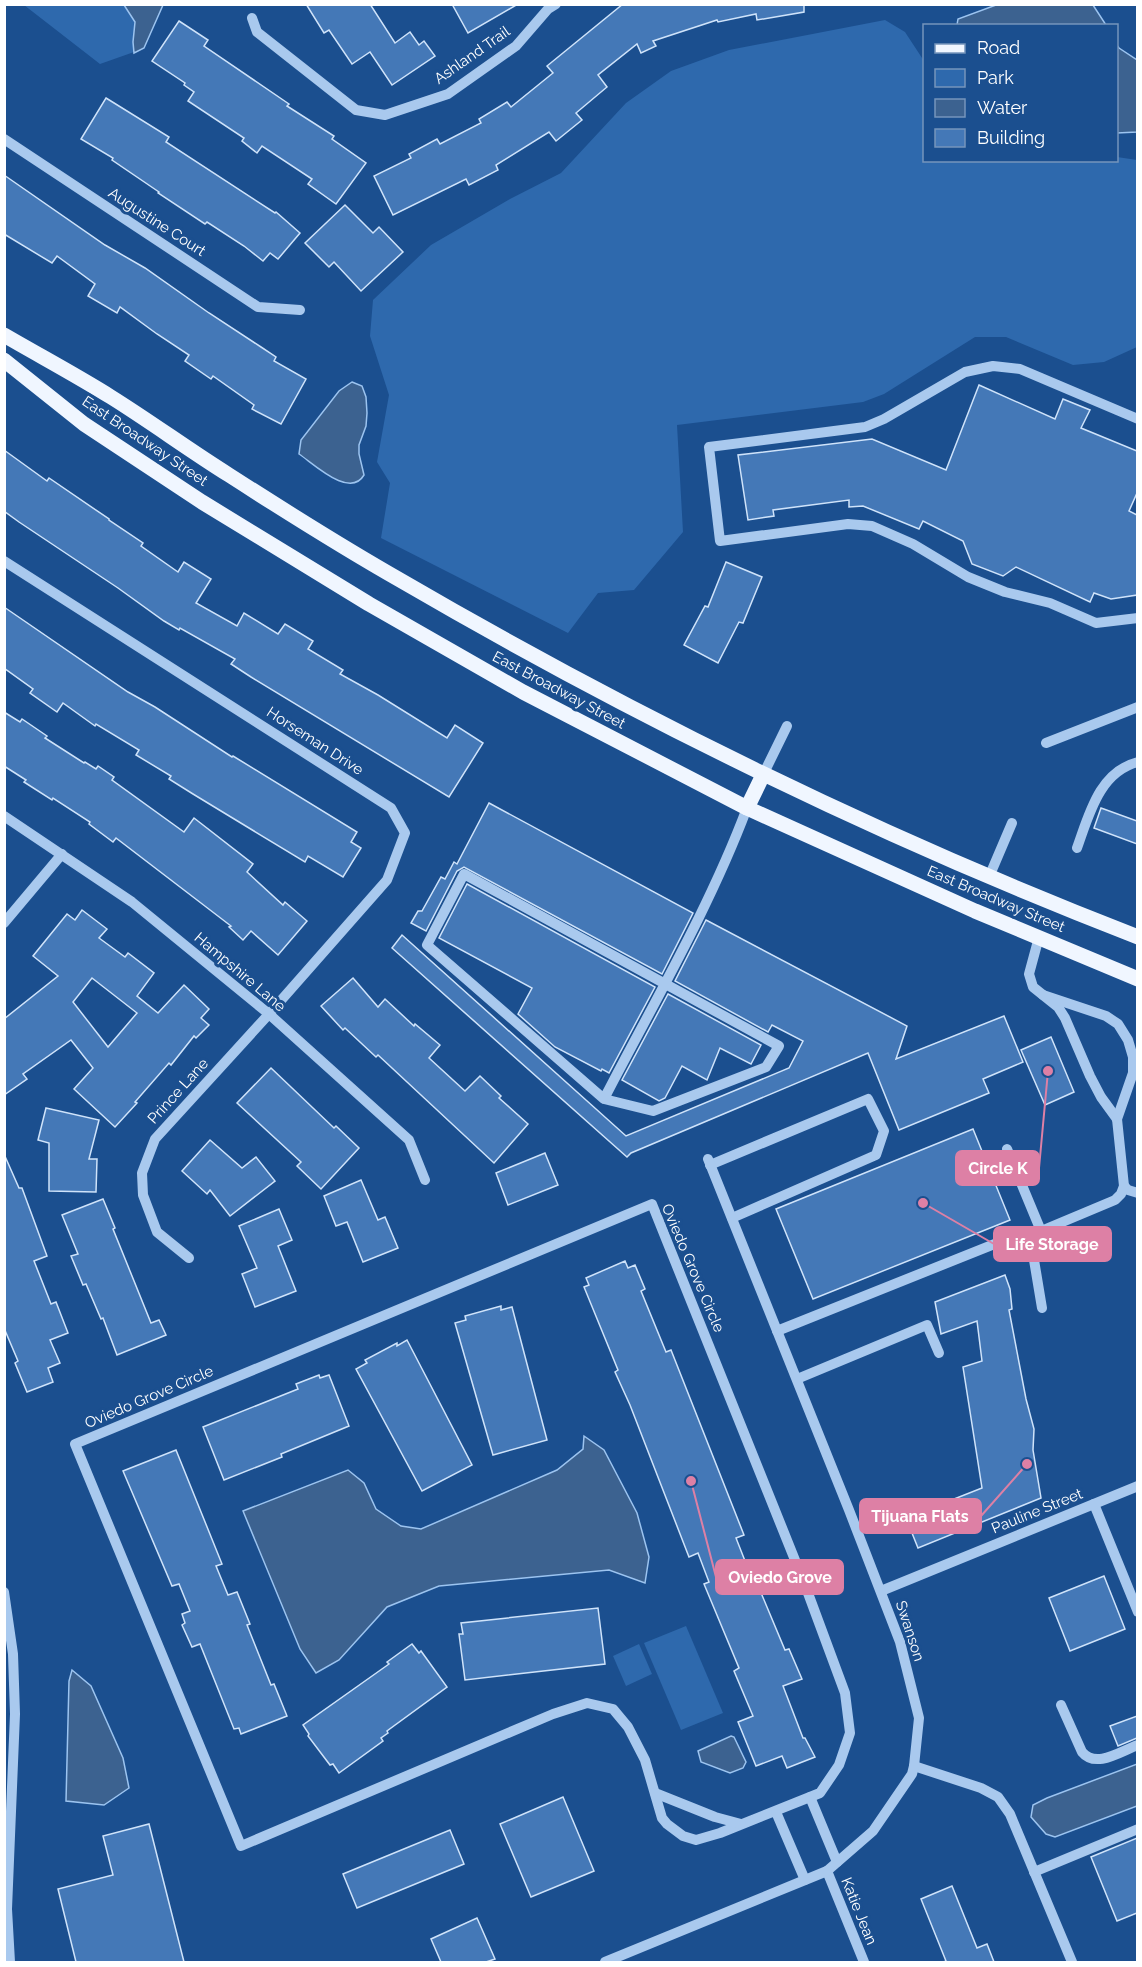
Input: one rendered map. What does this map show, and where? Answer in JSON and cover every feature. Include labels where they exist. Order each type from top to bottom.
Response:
[{"type":"main road","name":"East Broadway Street","points":[[4,335],[109,396],[247,487],[399,580],[542,660],[763,775],[989,877],[1137,937]]},
{"type":"main road","name":"East Broadway Street","points":[[4,360],[84,424],[291,558],[422,636],[523,692],[747,808],[858,859],[1137,979]]},
{"type":"main road","points":[[747,808],[763,775]]},
{"type":"street","name":"Ashland Trail","points":[[252,18],[257,32],[356,110],[385,116],[448,94],[516,46],[550,6]]},
{"type":"street","name":"Augustine Court","points":[[4,139],[258,306],[300,310]]},
{"type":"street","points":[[1137,419],[1020,369],[993,366],[965,372],[884,419],[865,427],[709,447],[720,541],[848,524],[872,526],[913,544],[968,577],[1005,592],[1050,603],[1096,623],[1137,618]]},
{"type":"street","name":"Horseman Drive","points":[[4,561],[391,808],[405,833],[387,880],[268,1014]]},
{"type":"street","points":[[1046,743],[1137,707]]},
{"type":"street","points":[[763,775],[787,726]]},
{"type":"street","points":[[1077,848],[1091,807],[1101,788],[1114,773],[1137,762]]},
{"type":"street","points":[[604,1099],[729,854],[747,808]]},
{"type":"street","name":"Hampshire Lane","points":[[4,816],[132,902],[268,1014],[409,1140],[425,1180]]},
{"type":"street","points":[[989,877],[1012,823]]},
{"type":"street","points":[[4,923],[62,854]]},
{"type":"street","points":[[464,874],[779,1046],[766,1067],[653,1111],[604,1099],[427,945],[464,874]]},
{"type":"street","points":[[777,1331],[1022,1233],[1041,1231],[1116,1200],[1121,1194],[1124,1186],[1117,1119],[1133,1072],[1133,1057],[1128,1040],[1118,1024],[1106,1016],[1060,1004],[1033,987],[1029,974],[1039,937]]},
{"type":"street","points":[[1060,1004],[1090,1076],[1117,1119]]},
{"type":"street","name":"Prince Lane","points":[[189,1258],[158,1232],[143,1196],[142,1173],[154,1139],[268,1014]]},
{"type":"street","name":"Swanson","points":[[604,1962],[827,1871],[873,1831],[912,1774],[914,1766],[919,1718],[900,1642],[709,1162],[868,1099],[884,1131],[876,1155],[732,1218]]},
{"type":"street","points":[[1007,1149],[1041,1231]]},
{"type":"street","points":[[1124,1186],[1137,1193]]},
{"type":"street","name":"Oviedo Grove Circle","points":[[652,1204],[805,1585],[845,1693],[850,1733],[839,1765],[820,1793],[810,1797],[720,1833],[696,1840],[683,1836],[662,1818],[645,1760],[628,1726],[613,1709],[586,1702],[242,1846],[75,1443],[652,1204]]},
{"type":"street","points":[[1041,1231],[1034,1237],[1032,1248],[1042,1308]]},
{"type":"street","points":[[797,1379],[927,1325],[939,1353]]},
{"type":"street","name":"Pauline Street","points":[[881,1591],[1137,1486]]},
{"type":"street","points":[[1094,1504],[1137,1612]]},
{"type":"street","points":[[4,1592],[13,1654],[15,1714],[7,1909],[10,1962]]},
{"type":"street","points":[[1061,1705],[1086,1757],[1093,1760],[1102,1759],[1137,1745]]},
{"type":"street","points":[[914,1766],[981,1788],[998,1797],[1010,1814],[1072,1962]]},
{"type":"street","points":[[655,1793],[715,1817],[741,1824]]},
{"type":"street","points":[[810,1797],[837,1862]]},
{"type":"street","points":[[776,1812],[805,1880]]},
{"type":"street","points":[[1034,1872],[1137,1829]]},
{"type":"street","name":"Katie Jean","points":[[827,1871],[864,1962]]},
{"type":"green space","points":[[24,5],[124,5],[135,22],[134,52],[100,64]]},
{"type":"green space","points":[[885,20],[905,32],[923,59],[923,162],[1118,162],[1118,157],[1137,160],[1137,347],[1104,362],[1073,365],[1006,337],[975,337],[884,394],[863,402],[677,425],[683,532],[634,590],[598,593],[568,633],[381,538],[390,483],[377,462],[389,395],[370,336],[373,300],[431,245],[510,199],[561,173],[626,103],[671,71],[729,50]]},
{"type":"green space","points":[[686,1626],[723,1713],[681,1730],[644,1643]]},
{"type":"green space","points":[[639,1644],[652,1674],[626,1686],[613,1656]]},
{"type":"water","points":[[124,5],[163,5],[144,48],[134,53],[135,22]]},
{"type":"water","points":[[996,5],[1093,5],[1105,24],[957,24],[958,19]]},
{"type":"water","points":[[1118,47],[1137,60],[1137,132],[1118,133]]},
{"type":"water","points":[[352,382],[362,386],[366,397],[367,413],[366,426],[359,445],[364,475],[358,481],[350,483],[341,482],[332,477],[299,454],[301,440],[339,391]]},
{"type":"water","points":[[584,1436],[604,1450],[637,1513],[649,1557],[645,1583],[609,1570],[439,1586],[387,1607],[339,1660],[316,1673],[300,1649],[243,1511],[348,1470],[364,1483],[376,1509],[401,1526],[421,1529],[557,1470],[583,1449]]},
{"type":"water","points":[[72,1670],[91,1686],[123,1758],[129,1788],[104,1805],[66,1801],[69,1681]]},
{"type":"water","points":[[731,1736],[734,1737],[746,1762],[743,1768],[730,1773],[701,1762],[698,1751]]},
{"type":"water","points":[[1137,1764],[1137,1806],[1055,1837],[1046,1834],[1031,1817],[1033,1805],[1047,1798]]},
{"type":"building","points":[[306,4],[370,4],[395,43],[410,32],[419,45],[424,41],[435,56],[392,85],[370,52],[352,64],[329,30],[324,33]]},
{"type":"building","points":[[452,4],[518,4],[468,33]]},
{"type":"building","points":[[623,4],[804,4],[804,12],[757,20],[756,14],[718,22],[717,20],[653,41],[656,46],[641,53],[637,44],[598,75],[607,87],[576,113],[582,120],[556,141],[549,132],[496,165],[498,170],[469,185],[466,179],[393,215],[374,176],[411,158],[409,154],[437,139],[440,144],[481,123],[479,119],[507,102],[511,107],[553,73],[547,66]]},
{"type":"building","points":[[179,21],[208,40],[204,46],[289,104],[287,106],[334,136],[332,139],[366,163],[336,204],[308,184],[312,179],[262,146],[257,153],[242,141],[244,138],[188,101],[194,92],[184,85],[185,83],[152,61]]},
{"type":"building","points":[[106,98],[169,137],[166,142],[276,212],[300,233],[278,259],[270,253],[263,261],[207,222],[205,224],[158,193],[112,160],[113,158],[81,139]]},
{"type":"building","points":[[4,175],[105,245],[145,268],[276,357],[274,361],[306,379],[281,424],[252,409],[254,405],[213,376],[211,379],[185,361],[189,355],[120,307],[117,313],[88,296],[95,284],[57,256],[52,263],[4,234]]},
{"type":"building","points":[[345,205],[373,233],[379,227],[403,252],[361,291],[334,262],[329,267],[305,243]]},
{"type":"building","points":[[979,385],[1055,419],[1063,399],[1090,410],[1081,428],[1137,451],[1137,493],[1129,511],[1137,515],[1137,595],[1111,599],[1094,593],[1090,602],[1016,567],[1003,576],[972,564],[963,541],[923,521],[919,529],[863,506],[849,507],[849,500],[773,510],[774,516],[748,520],[738,455],[872,439],[946,470]]},
{"type":"building","points":[[4,450],[47,481],[49,478],[109,519],[143,543],[141,546],[178,572],[184,562],[211,579],[196,603],[237,626],[244,613],[278,634],[285,624],[313,641],[308,649],[343,670],[340,674],[447,738],[455,725],[483,743],[449,797],[251,677],[231,664],[235,659],[164,621],[4,511]]},
{"type":"building","points":[[726,562],[762,577],[743,623],[739,622],[718,663],[684,645],[705,606],[708,607]]},
{"type":"building","points":[[4,607],[128,692],[357,832],[351,842],[361,848],[343,877],[308,856],[305,862],[193,794],[169,779],[171,776],[136,755],[139,750],[96,724],[95,726],[63,703],[57,712],[30,693],[33,689],[4,668]]},
{"type":"building","points":[[4,712],[20,722],[22,719],[47,736],[45,738],[84,763],[96,769],[98,766],[114,777],[112,780],[184,832],[194,818],[253,864],[247,872],[283,905],[285,902],[307,921],[278,955],[251,931],[243,940],[229,927],[231,926],[116,838],[113,842],[89,824],[90,822],[24,782],[26,780],[4,766]]},
{"type":"building","points":[[489,803],[693,913],[662,974],[464,867],[457,871],[426,931],[411,923],[418,911],[422,911],[441,877],[445,879],[454,862],[457,864]]},
{"type":"building","points":[[1101,808],[1137,821],[1137,844],[1094,828]]},
{"type":"building","points":[[467,884],[655,987],[609,1073],[555,1047],[518,1014],[532,988],[439,938]]},
{"type":"building","points":[[82,910],[107,929],[99,938],[125,957],[128,953],[154,973],[137,996],[158,1013],[184,985],[209,1009],[201,1018],[209,1025],[196,1038],[194,1036],[171,1065],[169,1063],[115,1127],[74,1089],[93,1068],[71,1040],[23,1074],[27,1079],[4,1095],[4,1019],[58,976],[33,956],[67,914],[75,920]],"holes":[[[92,978],[137,1013],[108,1047],[73,1002]]]},
{"type":"building","points":[[706,920],[907,1026],[896,1059],[1004,1016],[1023,1062],[983,1079],[989,1093],[899,1130],[868,1053],[631,1153],[627,1157],[392,948],[402,935],[626,1136],[789,1068],[803,1041],[772,1025],[768,1032],[675,981]]},
{"type":"building","points":[[353,978],[378,1007],[385,999],[414,1026],[415,1024],[440,1045],[429,1058],[465,1091],[480,1076],[501,1096],[499,1098],[528,1124],[494,1163],[378,1055],[376,1057],[345,1028],[343,1030],[321,1006]]},
{"type":"building","points":[[668,994],[761,1045],[751,1064],[720,1048],[707,1080],[682,1066],[665,1098],[659,1101],[622,1080]]},
{"type":"building","points":[[1051,1037],[1074,1092],[1045,1105],[1021,1050]]},
{"type":"building","points":[[271,1068],[334,1128],[336,1126],[359,1148],[321,1189],[297,1166],[301,1162],[237,1103]]},
{"type":"building","points":[[46,1108],[99,1120],[89,1159],[97,1159],[96,1192],[49,1191],[49,1143],[38,1140]]},
{"type":"building","points":[[973,1129],[1010,1220],[813,1299],[776,1209]]},
{"type":"building","points":[[210,1140],[242,1168],[256,1157],[275,1181],[230,1216],[210,1190],[207,1194],[182,1171]]},
{"type":"building","points":[[545,1153],[558,1185],[508,1205],[496,1173]]},
{"type":"building","points":[[4,1154],[19,1188],[22,1188],[47,1256],[34,1261],[51,1304],[56,1302],[68,1333],[50,1340],[60,1363],[48,1368],[53,1382],[27,1392],[15,1363],[18,1361],[4,1328]]},
{"type":"building","points":[[361,1180],[378,1220],[385,1217],[398,1248],[363,1262],[347,1222],[336,1226],[324,1196]]},
{"type":"building","points":[[103,1199],[151,1323],[159,1320],[166,1335],[117,1355],[103,1318],[101,1319],[86,1284],[83,1285],[71,1256],[78,1254],[62,1215]]},
{"type":"building","points":[[279,1209],[292,1240],[278,1246],[296,1291],[255,1307],[242,1274],[257,1268],[239,1226]]},
{"type":"building","points":[[625,1261],[628,1268],[635,1265],[645,1289],[641,1291],[666,1352],[671,1350],[744,1535],[736,1538],[747,1566],[754,1563],[760,1574],[765,1586],[759,1588],[785,1650],[789,1649],[802,1679],[783,1686],[803,1738],[815,1757],[787,1768],[782,1756],[756,1766],[738,1722],[753,1716],[734,1671],[739,1668],[704,1584],[709,1582],[698,1553],[689,1557],[615,1372],[618,1370],[584,1287],[589,1285],[586,1278]]},
{"type":"building","points":[[1005,1275],[1010,1289],[1012,1309],[1009,1310],[1034,1429],[1033,1450],[1041,1498],[918,1548],[906,1518],[982,1488],[963,1367],[982,1361],[977,1321],[941,1334],[935,1302]]},
{"type":"building","points":[[501,1306],[501,1310],[512,1307],[547,1440],[493,1455],[455,1323],[466,1320],[465,1316]]},
{"type":"building","points":[[407,1340],[472,1465],[422,1491],[356,1369],[367,1363],[365,1360]]},
{"type":"building","points":[[319,1375],[320,1378],[329,1375],[349,1426],[281,1454],[282,1457],[224,1480],[203,1427],[298,1389],[296,1384]]},
{"type":"building","points":[[176,1450],[222,1564],[216,1566],[228,1595],[237,1592],[250,1624],[247,1625],[271,1685],[274,1684],[287,1716],[241,1734],[239,1728],[234,1729],[200,1644],[192,1647],[182,1625],[185,1623],[182,1614],[190,1611],[179,1584],[172,1586],[123,1471]]},
{"type":"building","points":[[1104,1576],[1125,1629],[1070,1651],[1049,1598]]},
{"type":"building","points":[[598,1608],[605,1664],[465,1680],[459,1634],[463,1634],[461,1623]]},
{"type":"building","points":[[412,1644],[419,1653],[421,1651],[447,1687],[387,1731],[388,1733],[381,1738],[383,1741],[339,1773],[308,1736],[303,1725],[389,1664],[387,1662]]},
{"type":"building","points":[[1137,1716],[1137,1738],[1118,1746],[1110,1726]]},
{"type":"building","points":[[563,1797],[594,1871],[531,1897],[500,1824]]},
{"type":"building","points":[[149,1824],[184,1962],[76,1962],[58,1889],[113,1875],[103,1836]]},
{"type":"building","points":[[450,1830],[464,1864],[357,1908],[343,1874]]},
{"type":"building","points":[[1137,1838],[1137,1913],[1117,1921],[1091,1857]]},
{"type":"building","points":[[952,1886],[977,1948],[987,1944],[994,1962],[943,1962],[946,1961],[921,1899]]},
{"type":"building","points":[[477,1918],[495,1959],[486,1962],[441,1962],[431,1939]]},
{"type":"place","name":"Circle K","points":[[1048,1071]]},
{"type":"place","name":"Life Storage","points":[[923,1203]]},
{"type":"place","name":"Tijuana Flats","points":[[1027,1464]]},
{"type":"place","name":"Oviedo Grove","points":[[691,1481]]}]
